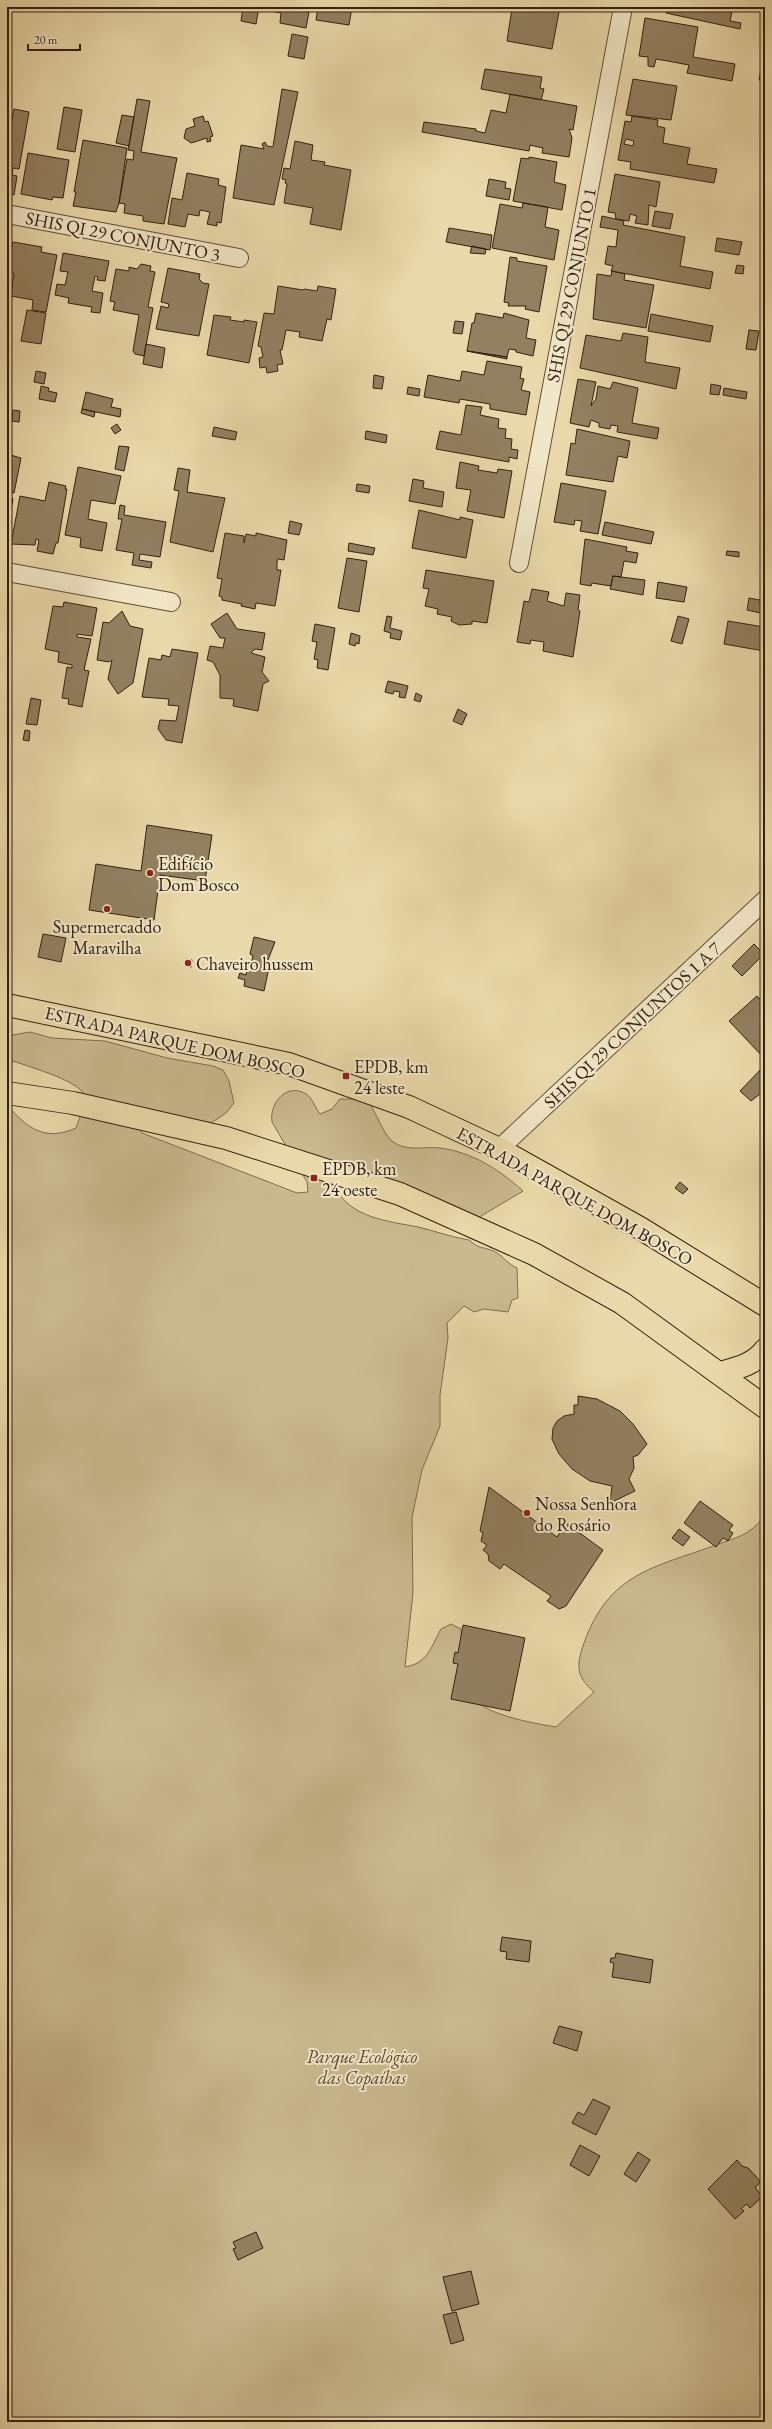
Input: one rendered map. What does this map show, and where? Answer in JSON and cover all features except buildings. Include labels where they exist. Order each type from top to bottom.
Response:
[{"type":"main road","name":"ESTRADA PARQUE DOM BOSCO","points":[[7,1005],[289,1064],[409,1107],[499,1149],[640,1228],[764,1305]]},
{"type":"main road","points":[[7,1093],[73,1104],[226,1138],[400,1194],[534,1254],[622,1303],[765,1407]]},
{"type":"main road","points":[[720,1373],[745,1366],[756,1361],[765,1350]]},
{"type":"street","name":"SHIS QI 29 CONJUNTO 1","points":[[519,563],[623,7]]},
{"type":"street","name":"SHIS QI 29 CONJUNTO 3","points":[[7,214],[239,258]]},
{"type":"street","points":[[7,572],[171,602]]},
{"type":"street","name":"SHIS QI 29 CONJUNTOS 1 A 7","points":[[499,1149],[765,900]]},
{"type":"green space","name":"Parque Ecológico das Copaíbas","points":[[30,1032],[52,1038],[105,1041],[167,1058],[213,1066],[223,1070],[229,1081],[234,1103],[226,1113],[208,1125],[136,1121],[142,1133],[297,1193],[308,1192],[307,1182],[272,1122],[273,1108],[276,1102],[281,1096],[292,1091],[299,1091],[306,1094],[312,1100],[320,1114],[332,1109],[340,1099],[356,1099],[369,1102],[385,1132],[395,1143],[407,1147],[440,1148],[463,1153],[495,1169],[523,1191],[471,1222],[342,1178],[335,1187],[350,1205],[360,1212],[383,1220],[469,1240],[478,1246],[495,1251],[517,1268],[518,1298],[512,1300],[508,1312],[484,1309],[474,1312],[464,1306],[447,1323],[448,1338],[440,1395],[440,1426],[422,1470],[412,1517],[413,1593],[405,1667],[413,1665],[424,1658],[441,1629],[451,1624],[461,1629],[467,1683],[475,1699],[481,1705],[512,1718],[556,1727],[594,1692],[581,1676],[579,1664],[584,1643],[594,1620],[606,1601],[620,1587],[636,1576],[672,1560],[743,1535],[754,1528],[765,1516],[765,2422],[7,2422],[7,1105],[29,1126],[46,1133],[55,1134],[76,1128],[84,1103],[84,1095],[80,1089],[72,1084],[50,1074],[7,1059],[7,1036]]},
{"type":"place","name":"Edifício Dom Bosco","points":[[150,873]]},
{"type":"place","name":"Supermercaddo Maravilha","points":[[107,909]]},
{"type":"place","name":"Chaveiro hussem","points":[[188,963]]},
{"type":"place","name":"EPDB, km 24 leste","points":[[346,1076]]},
{"type":"place","name":"EPDB, km 24 oeste","points":[[314,1178]]},
{"type":"place","name":"Nossa Senhora do Rosário","points":[[527,1513]]}]
